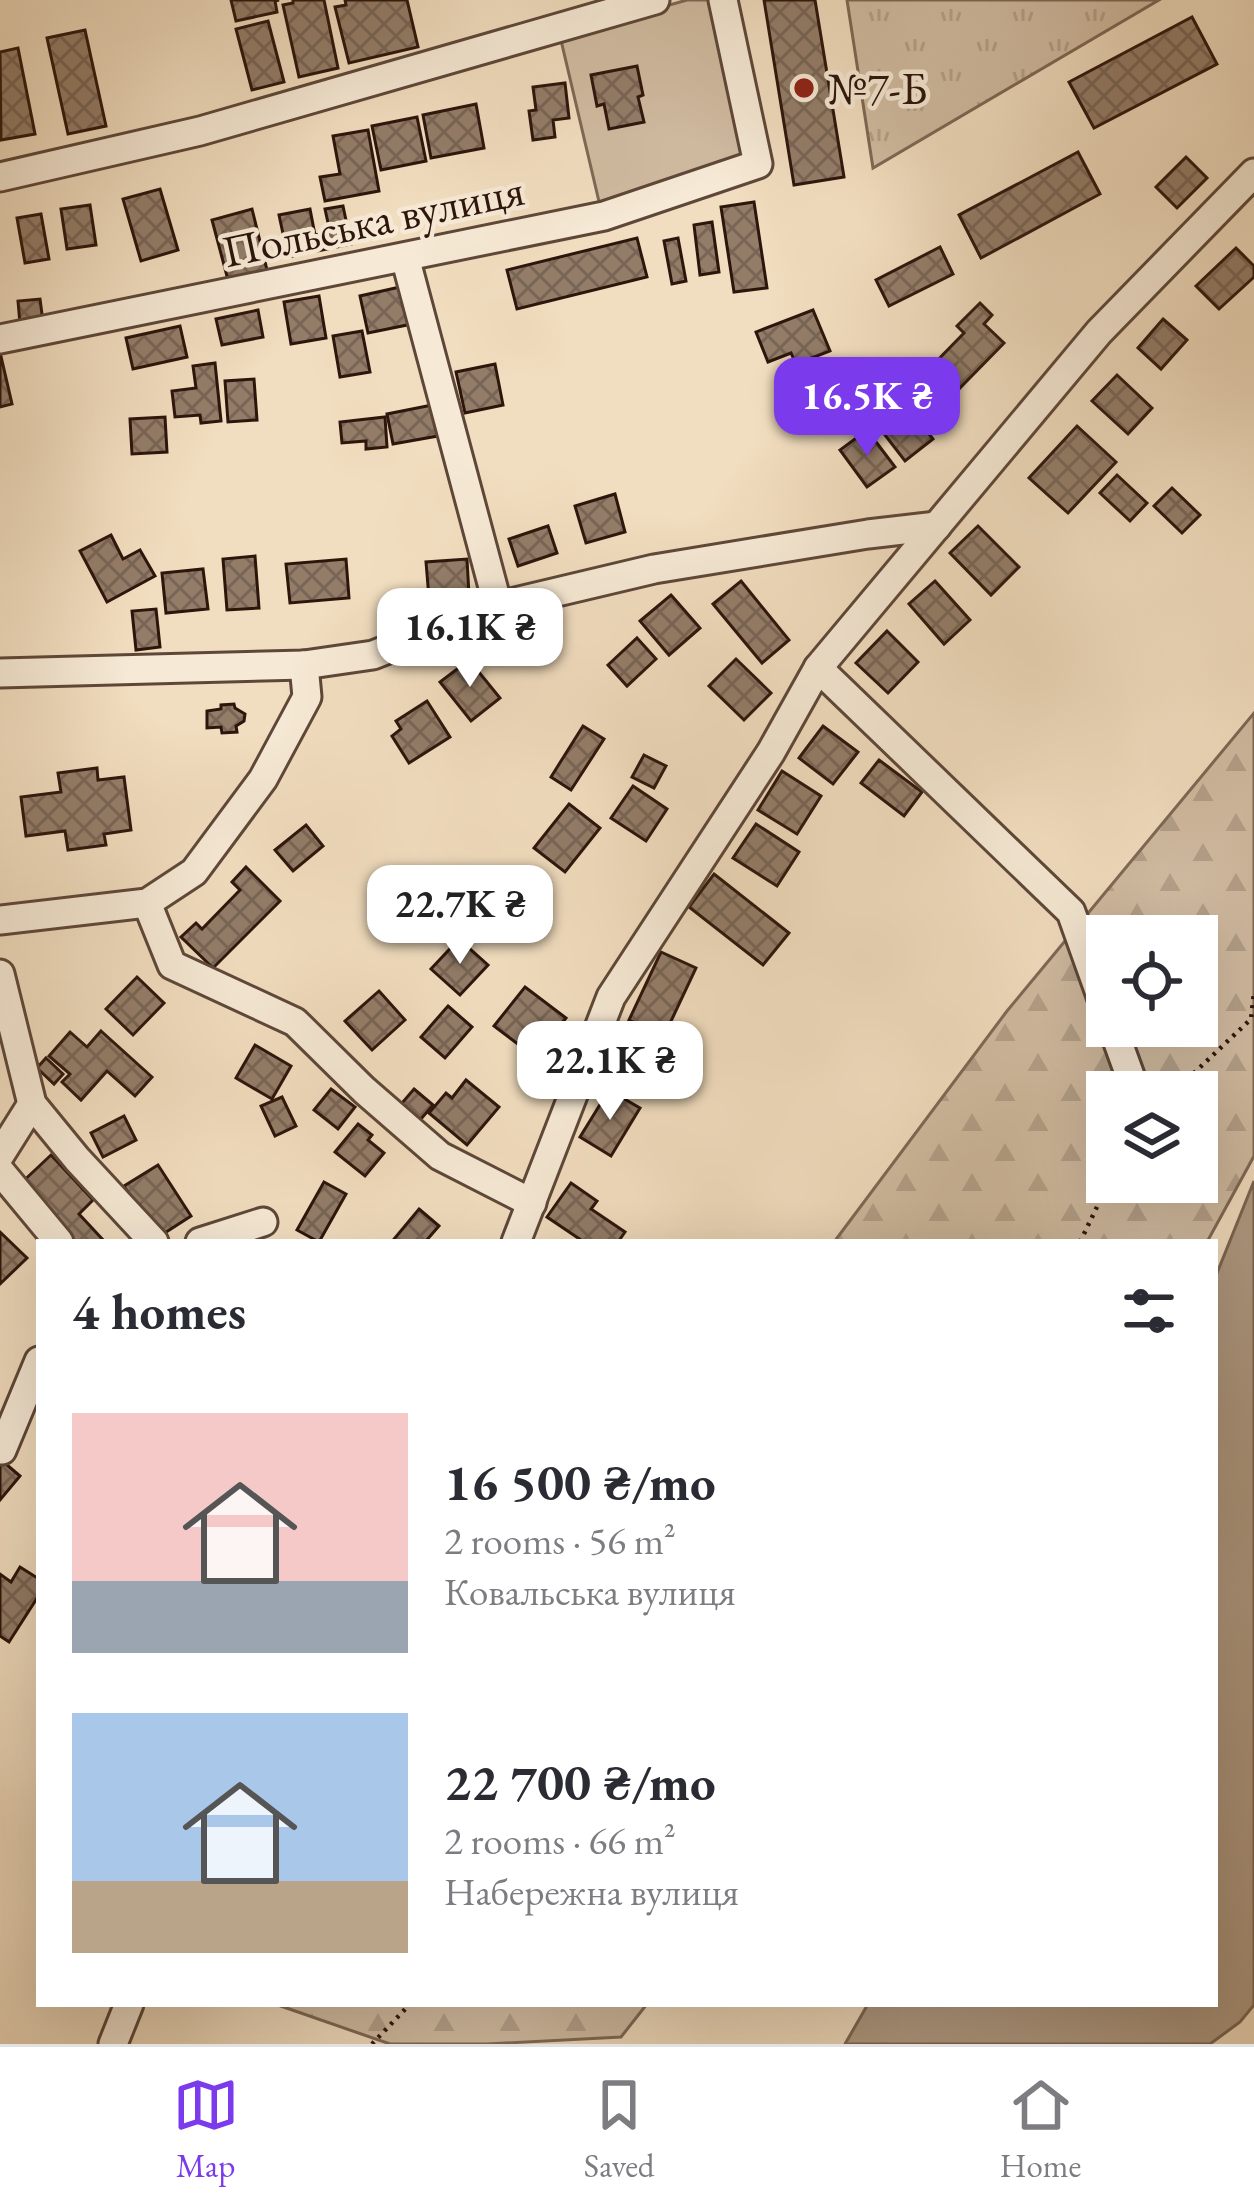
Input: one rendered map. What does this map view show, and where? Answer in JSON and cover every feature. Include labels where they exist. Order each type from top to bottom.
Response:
[{"type":"street","points":[[0,177],[200,131],[655,0]]},
{"type":"street","name":"Польська вулиця","points":[[0,339],[604,216],[758,164],[723,0]]},
{"type":"street","points":[[518,1239],[611,997],[771,752],[818,668],[1099,332],[1254,172]]},
{"type":"street","points":[[405,257],[498,606]]},
{"type":"street","points":[[0,673],[304,664],[373,656],[498,606],[654,568],[937,526]]},
{"type":"street","points":[[0,920],[147,903],[194,872],[263,779],[307,698],[304,664]]},
{"type":"street","points":[[818,668],[1070,912],[1086,955]]},
{"type":"street","points":[[147,903],[172,965],[295,1022],[440,1156],[532,1203]]},
{"type":"street","points":[[0,974],[32,1104],[151,1239]]},
{"type":"street","points":[[0,1155],[32,1104]]},
{"type":"street","points":[[0,1171],[57,1239]]},
{"type":"street","points":[[209,1239],[263,1222]]},
{"type":"street","points":[[2,1450],[36,1368]]},
{"type":"street","points":[[113,2044],[128,2007]]},
{"type":"path","points":[[1196,1071],[1251,1019],[1254,992]]},
{"type":"path","points":[[1081,1239],[1099,1203]]},
{"type":"path","points":[[372,2044],[407,2007]]},
{"type":"green space","points":[[687,0],[713,0],[752,159],[601,210],[560,36]]},
{"type":"green space","points":[[847,0],[1159,0],[873,168]]},
{"type":"green space","points":[[1254,713],[1254,1156],[1209,1239],[836,1239],[1007,1011],[1086,916],[1086,1047],[1218,1047],[1218,915],[1087,915]]},
{"type":"green space","points":[[284,2007],[645,2007],[621,2037],[390,2044]]},
{"type":"shaded area","points":[[1254,1181],[1254,2005],[1210,2044],[845,2044],[866,2007],[1218,2007],[1218,1271]]},
{"type":"building","points":[[231,0],[279,0],[275,1],[277,12],[236,21]]},
{"type":"building","points":[[293,0],[324,0],[338,68],[299,77],[283,5]]},
{"type":"building","points":[[345,0],[407,0],[418,47],[349,63],[335,7],[346,5]]},
{"type":"building","name":"№7-Б","points":[[764,0],[815,0],[844,177],[794,185]]},
{"type":"building","points":[[1192,17],[1217,64],[1094,128],[1069,82]]},
{"type":"building","points":[[268,21],[284,82],[252,90],[236,29]]},
{"type":"building","points":[[85,30],[106,126],[68,134],[47,38]]},
{"type":"building","points":[[18,48],[35,134],[1,140],[0,52]]},
{"type":"building","points":[[637,66],[644,122],[609,129],[604,104],[597,106],[591,75]]},
{"type":"building","points":[[565,83],[569,118],[553,120],[555,137],[533,140],[529,111],[536,110],[533,87]]},
{"type":"building","points":[[476,104],[484,148],[431,158],[423,115]]},
{"type":"building","points":[[417,117],[426,161],[381,170],[372,126]]},
{"type":"building","points":[[368,130],[379,191],[325,201],[320,177],[340,174],[333,136]]},
{"type":"building","points":[[1078,152],[1100,194],[981,258],[959,215]]},
{"type":"building","points":[[1186,157],[1207,178],[1177,208],[1156,187]]},
{"type":"building","points":[[160,189],[178,250],[141,261],[123,199]]},
{"type":"building","points":[[754,202],[767,288],[734,292],[721,207]]},
{"type":"building","points":[[90,205],[96,245],[67,249],[61,209]]},
{"type":"building","points":[[343,206],[351,244],[288,257],[279,215],[310,209],[315,235],[330,232],[325,209]]},
{"type":"building","points":[[252,209],[267,270],[228,280],[212,220]]},
{"type":"building","points":[[41,214],[49,259],[25,263],[17,218]]},
{"type":"building","points":[[712,222],[719,272],[700,275],[694,225]]},
{"type":"building","points":[[637,238],[647,277],[517,309],[507,270]]},
{"type":"building","points":[[678,238],[686,281],[672,284],[664,241]]},
{"type":"building","points":[[940,247],[953,274],[889,306],[876,280]]},
{"type":"building","points":[[1236,248],[1254,266],[1254,277],[1219,309],[1196,286]]},
{"type":"building","points":[[404,286],[412,324],[368,333],[360,296]]},
{"type":"building","points":[[319,296],[326,338],[291,344],[284,302]]},
{"type":"building","points":[[40,299],[43,322],[20,324],[18,301]]},
{"type":"building","points":[[980,303],[992,315],[984,324],[1004,343],[953,395],[928,370],[964,333],[957,326]]},
{"type":"building","points":[[258,310],[263,337],[222,345],[216,319]]},
{"type":"building","points":[[813,310],[830,351],[796,364],[791,353],[768,362],[756,332]]},
{"type":"building","points":[[1163,319],[1187,340],[1161,369],[1138,348]]},
{"type":"building","points":[[180,326],[187,357],[133,369],[126,338]]},
{"type":"building","points":[[362,331],[370,372],[340,377],[333,336]]},
{"type":"building","points":[[0,352],[12,404],[0,407]]},
{"type":"building","points":[[215,363],[221,421],[201,423],[200,415],[175,417],[172,391],[196,388],[193,366]]},
{"type":"building","points":[[495,364],[503,405],[465,413],[456,372]]},
{"type":"building","points":[[1117,375],[1152,408],[1128,434],[1092,401]]},
{"type":"building","points":[[254,379],[257,420],[228,422],[225,381]]},
{"type":"building","points":[[905,404],[933,439],[905,461],[878,426]]},
{"type":"building","points":[[432,405],[438,436],[393,444],[387,414]]},
{"type":"building","points":[[165,417],[167,452],[132,454],[130,419]]},
{"type":"building","points":[[385,417],[387,447],[366,449],[366,441],[342,443],[340,422]]},
{"type":"building","points":[[1077,426],[1116,462],[1068,513],[1029,478]]},
{"type":"building","points":[[867,430],[895,467],[867,487],[840,450]]},
{"type":"building","points":[[1117,475],[1147,503],[1130,521],[1100,493]]},
{"type":"building","points":[[1172,488],[1200,515],[1182,533],[1154,506]]},
{"type":"building","points":[[615,494],[625,532],[586,543],[575,506]]},
{"type":"building","points":[[548,526],[557,553],[518,566],[509,539]]},
{"type":"building","points":[[978,526],[1019,567],[991,595],[950,553]]},
{"type":"building","points":[[111,535],[123,559],[140,550],[155,576],[107,602],[80,551]]},
{"type":"building","points":[[255,556],[259,608],[227,610],[223,559]]},
{"type":"building","points":[[346,559],[349,598],[290,603],[286,564]]},
{"type":"building","points":[[467,559],[469,595],[429,598],[426,562]]},
{"type":"building","points":[[203,569],[208,609],[166,613],[162,573]]},
{"type":"building","points":[[741,581],[789,640],[762,663],[713,604]]},
{"type":"building","points":[[935,581],[970,620],[944,644],[909,604]]},
{"type":"building","points":[[671,595],[700,628],[669,655],[640,621]]},
{"type":"building","points":[[156,609],[160,647],[136,650],[132,611]]},
{"type":"building","points":[[887,631],[918,662],[888,693],[856,663]]},
{"type":"building","points":[[637,638],[656,659],[627,686],[608,665]]},
{"type":"building","points":[[736,659],[771,693],[744,720],[709,686]]},
{"type":"building","points":[[469,660],[500,698],[471,721],[440,682]]},
{"type":"building","points":[[427,701],[450,737],[409,763],[392,736],[401,729],[396,721]]},
{"type":"building","points":[[234,704],[245,714],[237,732],[207,728],[207,711]]},
{"type":"building","points":[[583,726],[604,739],[571,790],[551,777]]},
{"type":"building","points":[[823,726],[858,752],[833,784],[799,758]]},
{"type":"building","points":[[644,755],[666,766],[654,788],[632,777]]},
{"type":"building","points":[[879,760],[922,792],[904,816],[861,783]]},
{"type":"building","points":[[97,768],[98,780],[124,777],[131,830],[104,834],[106,845],[68,850],[65,831],[26,836],[21,797],[61,792],[58,773]]},
{"type":"building","points":[[782,771],[821,796],[797,834],[758,810]]},
{"type":"building","points":[[633,786],[667,809],[646,841],[611,818]]},
{"type":"building","points":[[569,804],[600,828],[565,872],[534,848]]},
{"type":"building","points":[[756,824],[799,852],[777,886],[733,858]]},
{"type":"building","points":[[306,825],[323,846],[293,871],[275,850]]},
{"type":"building","points":[[246,867],[280,901],[213,968],[181,937],[196,923],[202,929],[240,890],[232,882]]},
{"type":"building","points":[[714,874],[789,933],[763,965],[689,907]]},
{"type":"building","points":[[459,939],[488,965],[460,995],[431,969]]},
{"type":"building","points":[[661,952],[696,968],[664,1036],[629,1020]]},
{"type":"building","points":[[137,977],[164,1003],[133,1035],[106,1009]]},
{"type":"building","points":[[525,987],[566,1018],[535,1057],[494,1026]]},
{"type":"building","points":[[379,991],[405,1020],[372,1050],[345,1021]]},
{"type":"building","points":[[448,1006],[472,1027],[445,1058],[421,1037]]},
{"type":"building","points":[[101,1031],[152,1077],[135,1096],[107,1071],[81,1100],[62,1082],[70,1074],[49,1056],[70,1032],[87,1047]]},
{"type":"building","points":[[623,1036],[672,1065],[653,1096],[605,1067]]},
{"type":"building","points":[[255,1045],[291,1066],[272,1099],[236,1078]]},
{"type":"building","points":[[46,1058],[63,1074],[54,1084],[37,1068]]},
{"type":"building","points":[[466,1080],[499,1107],[467,1145],[429,1113],[446,1093],[452,1098]]},
{"type":"building","points":[[331,1089],[355,1107],[338,1129],[314,1110]]},
{"type":"building","points":[[414,1089],[433,1105],[415,1126],[396,1110]]},
{"type":"building","points":[[609,1090],[640,1108],[611,1156],[580,1137]]},
{"type":"building","points":[[282,1097],[296,1126],[275,1136],[261,1106]]},
{"type":"building","points":[[124,1116],[136,1140],[103,1157],[91,1133]]},
{"type":"building","points":[[358,1124],[384,1153],[365,1176],[335,1152]]},
{"type":"building","points":[[51,1155],[93,1200],[79,1214],[102,1239],[66,1239],[17,1187]]},
{"type":"building","points":[[158,1165],[191,1216],[157,1238],[124,1186]]},
{"type":"building","points":[[324,1182],[346,1194],[321,1239],[297,1230]]},
{"type":"building","points":[[571,1183],[597,1201],[591,1209],[625,1232],[620,1239],[580,1239],[547,1217]]},
{"type":"building","points":[[419,1209],[439,1226],[428,1239],[394,1239]]},
{"type":"building","points":[[0,1232],[27,1258],[0,1284]]},
{"type":"building","points":[[0,1459],[20,1476],[0,1500]]},
{"type":"building","points":[[20,1567],[36,1577],[36,1600],[9,1642],[0,1636],[0,1574],[11,1582]]},
{"type":"place","name":"№7-Б","points":[[804,88]]}]
